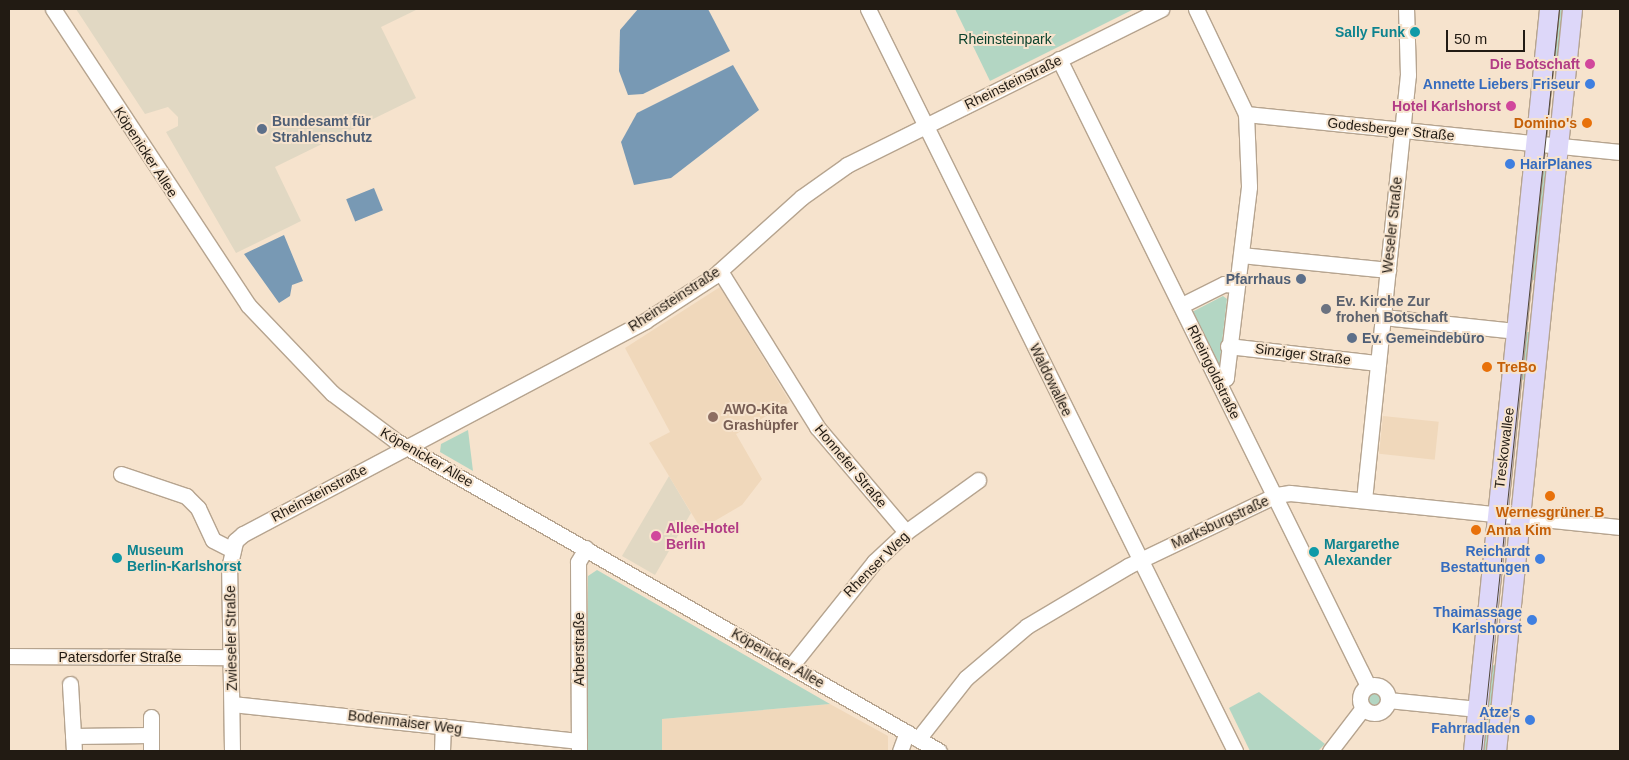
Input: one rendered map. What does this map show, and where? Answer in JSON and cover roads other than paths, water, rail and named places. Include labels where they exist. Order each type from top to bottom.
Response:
[{"type":"main road","name":"Treskowallee","points":[[1473,751],[1549,9]]},
{"type":"main road","name":"Treskowallee","points":[[1496,751],[1572,9]]},
{"type":"street","name":"Köpenicker Allee","points":[[53,9],[248,305],[332,394],[406,446],[939,751]]},
{"type":"street","name":"Waldowallee","points":[[868,9],[1235,751]]},
{"type":"street","name":"Rheinsteinstraße","points":[[233,550],[235,541],[252,528],[645,321],[720,271],[802,197],[847,165],[1161,9]]},
{"type":"street","points":[[1196,9],[1246,114],[1249,187],[1241,255],[1234,285],[1226,378],[1219,381]]},
{"type":"street","name":"Weseler Straße","points":[[1364,500],[1408,75],[1406,9]]},
{"type":"street","name":"Rheingoldstraße","points":[[1058,60],[1182,305],[1368,686]]},
{"type":"street","name":"Godesberger Straße","points":[[1246,114],[1536,144]]},
{"type":"street","points":[[1536,144],[1620,152]]},
{"type":"street","points":[[1241,255],[1388,270]]},
{"type":"street","name":"Honnefer Straße","points":[[720,271],[817,427],[906,532]]},
{"type":"street","points":[[1182,305],[1224,284],[1234,285]]},
{"type":"street","points":[[1383,317],[1517,331]]},
{"type":"street","name":"Sinziger Straße","points":[[1228,346],[1378,363]]},
{"type":"street","points":[[121,474],[186,496],[198,508],[212,540],[233,550]]},
{"type":"street","name":"Rhenser Weg","points":[[791,666],[847,592],[906,532],[978,480]]},
{"type":"street","name":"Marksburgstraße","points":[[900,751],[966,678],[1016,633],[1071,596],[1140,560],[1276,495],[1364,500],[1620,527]]},
{"type":"street","name":"Arberstraße","points":[[579,746],[578,562],[586,548]]},
{"type":"street","name":"Zwieseler Straße","points":[[232,751],[233,550]]},
{"type":"street","name":"Patersdorfer Straße","points":[[9,656],[231,657]]},
{"type":"street","points":[[70,684],[74,751]]},
{"type":"street","points":[[1363,708],[1360,696],[1368,686],[1381,686],[1388,700]]},
{"type":"street","points":[[1388,700],[1478,709]]},
{"type":"street","points":[[1363,708],[1380,712],[1388,700]]},
{"type":"street","name":"Bodenmaiser Weg","points":[[232,704],[443,726],[579,746]]},
{"type":"street","points":[[1330,751],[1363,708]]},
{"type":"street","points":[[151,717],[151,751]]},
{"type":"street","points":[[442,751],[443,726]]},
{"type":"street","points":[[74,736],[150,735]]},
{"type":"water","points":[[638,9],[708,9],[730,51],[643,94],[628,95],[619,71],[620,30]]},
{"type":"water","points":[[733,65],[759,110],[671,178],[634,185],[621,142],[637,113]]},
{"type":"water","points":[[374,188],[383,210],[355,221],[346,199]]},
{"type":"water","points":[[284,235],[303,281],[292,285],[290,296],[279,303],[244,254]]},
{"type":"tram line","points":[[1481,751],[1559,9]]},
{"type":"place","name":"Sally Funk","points":[[1415,32]]},
{"type":"place","name":"Die Botschaft","points":[[1590,64]]},
{"type":"place","name":"Annette Liebers Friseur","points":[[1590,84]]},
{"type":"place","name":"Hotel Karlshorst","points":[[1511,106]]},
{"type":"place","name":"Domino's","points":[[1587,123]]},
{"type":"place","name":"Bundesamt für Strahlenschutz","points":[[262,129]]},
{"type":"place","name":"HairPlanes","points":[[1510,164]]},
{"type":"place","name":"Pfarrhaus","points":[[1301,279]]},
{"type":"place","name":"Ev. Kirche Zur frohen Botschaft","points":[[1326,309]]},
{"type":"place","name":"Ev. Gemeindebüro","points":[[1352,338]]},
{"type":"place","name":"TreBo","points":[[1487,367]]},
{"type":"place","name":"AWO-Kita Grashüpfer","points":[[713,417]]},
{"type":"place","name":"Wernesgrüner B","points":[[1550,496]]},
{"type":"place","name":"Anna Kim","points":[[1476,530]]},
{"type":"place","name":"Allee-Hotel Berlin","points":[[656,536]]},
{"type":"place","name":"Margarethe Alexander","points":[[1314,552]]},
{"type":"place","name":"Museum Berlin-Karlshorst","points":[[117,558]]},
{"type":"place","name":"Reichardt Bestattungen","points":[[1540,559]]},
{"type":"place","name":"Thaimassage Karlshorst","points":[[1532,620]]},
{"type":"place","name":"Atze's Fahrradladen","points":[[1530,720]]},
{"type":"park label","name":"Rheinsteinpark","points":[[1005,39]]}]
